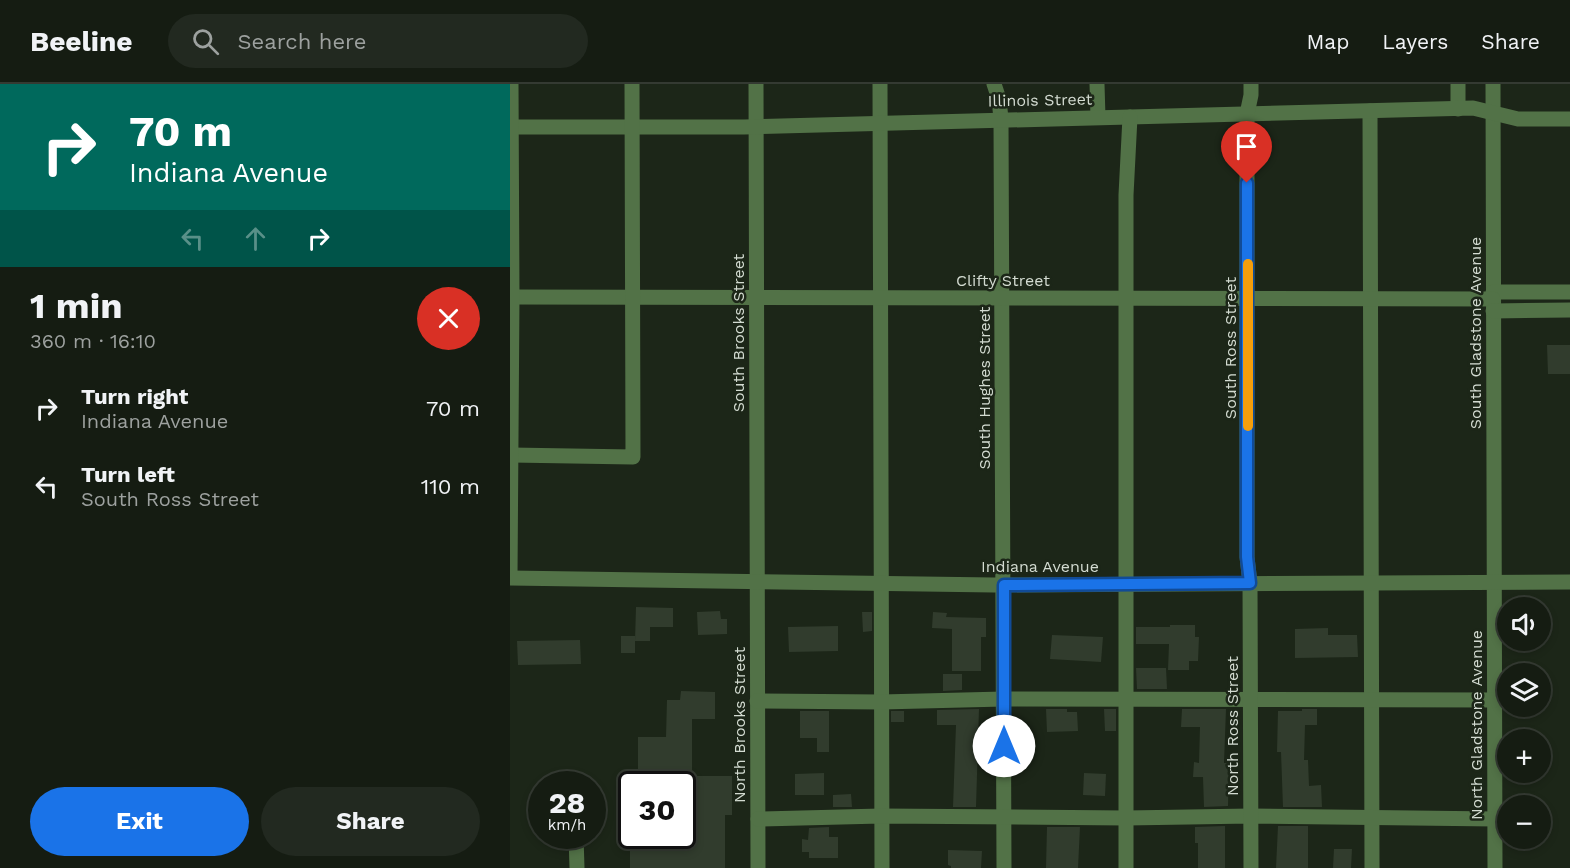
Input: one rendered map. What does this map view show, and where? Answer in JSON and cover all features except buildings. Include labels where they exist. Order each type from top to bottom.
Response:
[{"type":"street","points":[[510,578],[511,84]]},
{"type":"street","points":[[511,455],[633,457],[632,84]]},
{"type":"street","name":"South Brooks Street","points":[[756,84],[757,582]]},
{"type":"street","points":[[880,84],[882,868]]},
{"type":"street","name":"South Hughes Street","points":[[994,84],[999,99],[1001,119],[1004,868]]},
{"type":"street","points":[[1097,84],[1098,117]]},
{"type":"street","name":"South Ross Street","points":[[1250,583],[1247,557],[1247,114],[1251,84]]},
{"type":"street","points":[[1458,84],[1458,109]]},
{"type":"street","name":"South Gladstone Avenue","points":[[1493,84],[1494,582]]},
{"type":"street","name":"Illinois Street","points":[[510,127],[756,127],[1473,108],[1518,119],[1570,119]]},
{"type":"street","points":[[1370,111],[1372,868]]},
{"type":"street","points":[[1126,868],[1126,195],[1130,117]]},
{"type":"street","points":[[1493,300],[1570,292]]},
{"type":"street","name":"Clifty Street","points":[[512,297],[1493,300]]},
{"type":"street","points":[[1493,300],[1570,310]]},
{"type":"street","name":"Indiana Avenue","points":[[510,578],[1004,585],[1570,582]]},
{"type":"street","name":"North Brooks Street","points":[[757,582],[758,868]]},
{"type":"street","name":"North Gladstone Avenue","points":[[1494,582],[1495,868]]},
{"type":"street","name":"North Ross Street","points":[[1250,583],[1251,868]]},
{"type":"street","points":[[757,701],[1494,700]]},
{"type":"street","points":[[758,819],[881,816],[1126,818],[1251,816],[1494,819]]},
{"type":"street","points":[[576,849],[577,868]]},
{"type":"slow traffic","points":[[1248,264],[1248,426]]},
{"type":"route","points":[[1004,746],[1004,585],[1250,583],[1247,557],[1247,183]]}]
